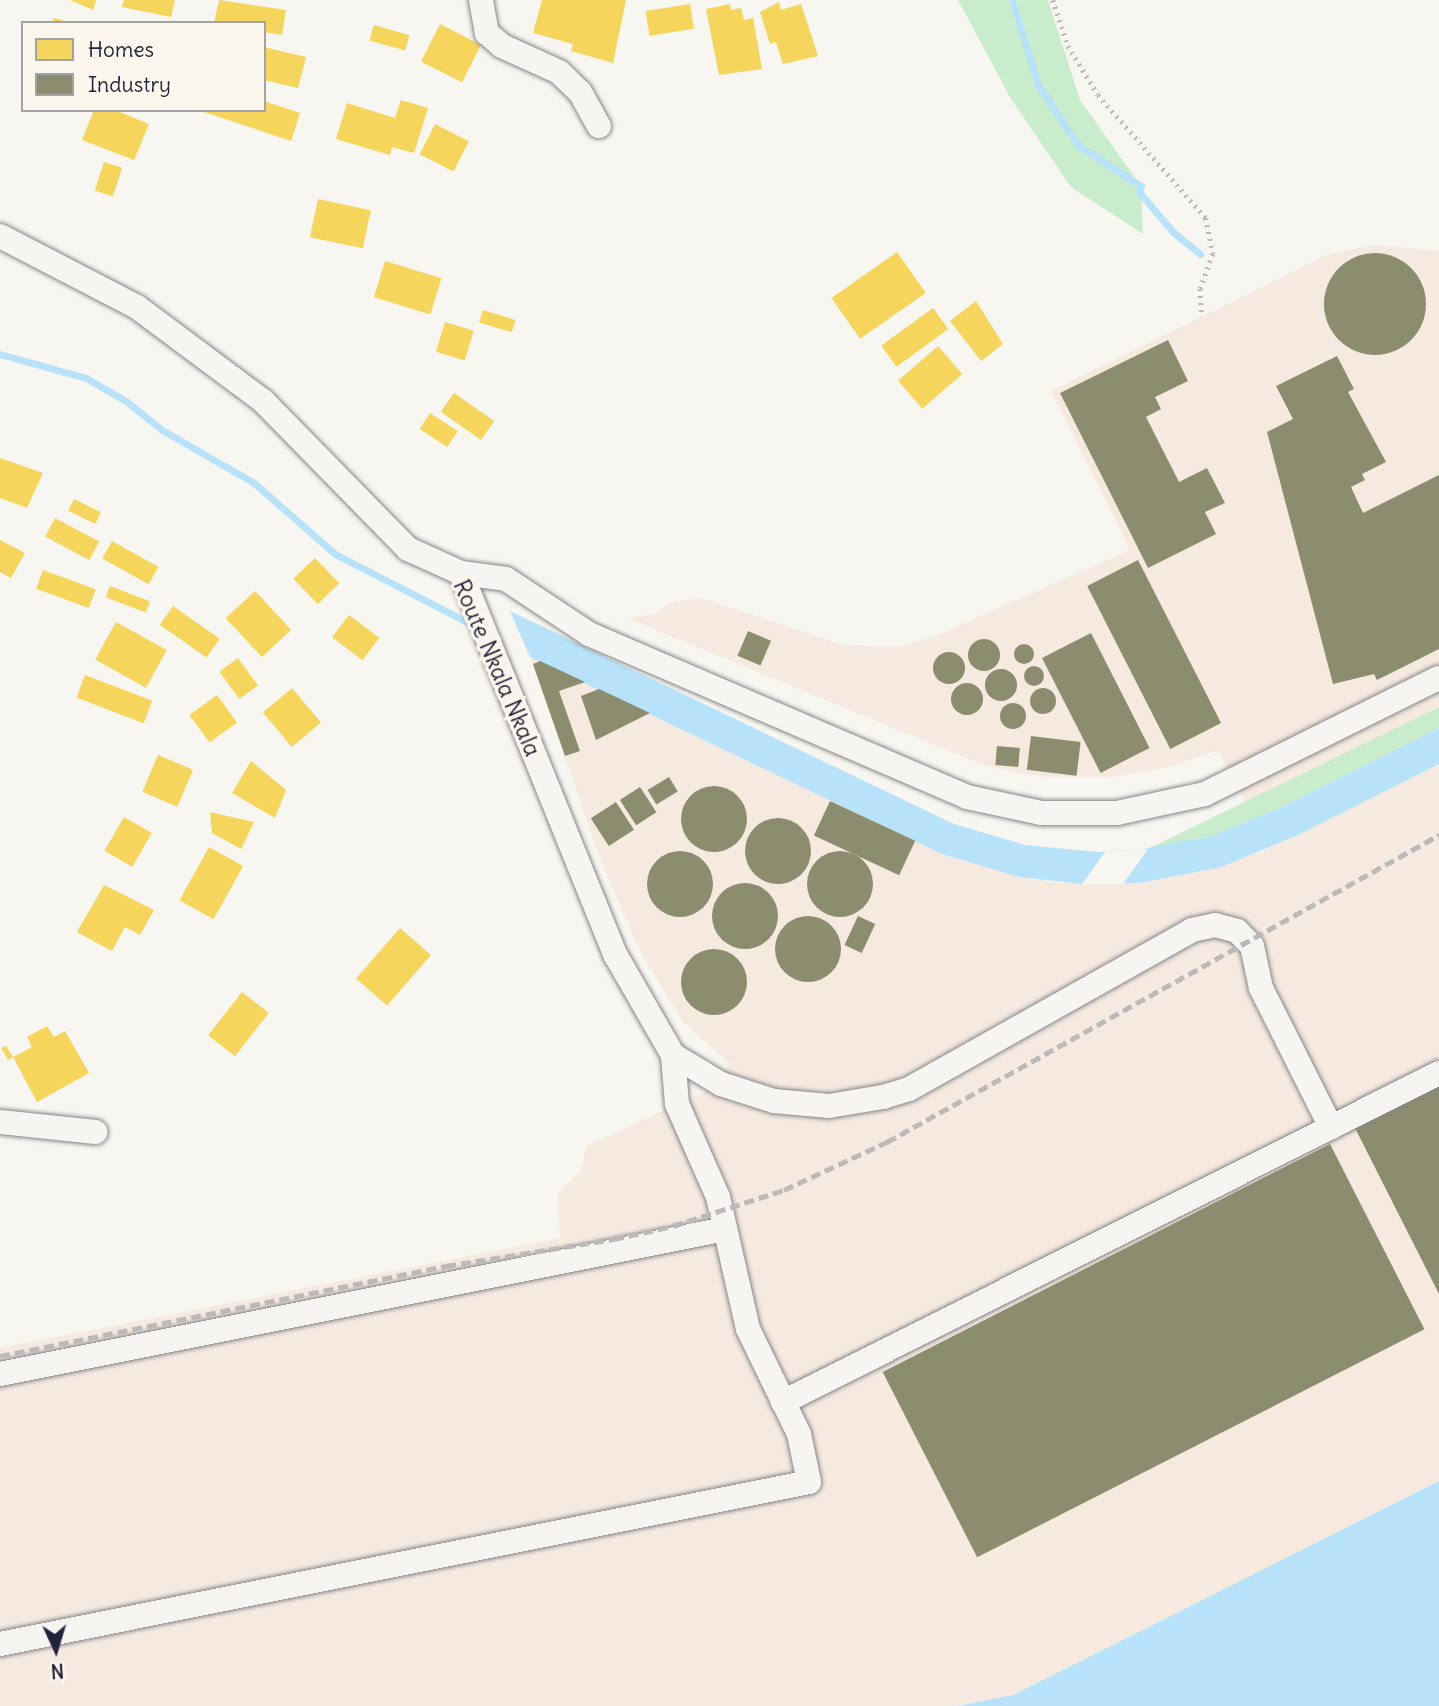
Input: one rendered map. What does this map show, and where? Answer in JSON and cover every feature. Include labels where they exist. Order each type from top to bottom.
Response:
[{"type":"street","points":[[481,0],[487,33],[502,46],[559,72],[580,92],[600,126]]},
{"type":"street","name":"Route Nkala Nkala","points":[[0,236],[137,307],[263,401],[408,549],[461,573],[616,956],[673,1055]]},
{"type":"street","points":[[461,573],[506,579],[589,634],[991,804],[1041,813],[1116,813],[1177,803],[1234,781],[1439,678]]},
{"type":"street","points":[[673,1055],[721,1084],[774,1101],[829,1105],[883,1097],[909,1089],[1192,930],[1215,925],[1237,931],[1252,946],[1261,988],[1331,1127]]},
{"type":"street","points":[[0,1644],[809,1482],[799,1434],[748,1329],[718,1197],[677,1104],[673,1055]]},
{"type":"street","points":[[783,1402],[1439,1073]]},
{"type":"street","points":[[0,1122],[95,1132]]},
{"type":"street","points":[[0,1374],[726,1229]]},
{"type":"path","points":[[1053,0],[1068,46],[1092,87],[1206,218],[1213,254],[1200,289],[1202,317]]},
{"type":"shaded area","points":[[1374,245],[1439,251],[1439,707],[1246,804],[1218,750],[1167,768],[1113,777],[1045,777],[1011,772],[978,763],[627,618],[651,615],[676,601],[700,598],[843,645],[896,647],[933,637],[1130,550],[1051,391],[1329,254]]},
{"type":"shaded area","points":[[530,657],[942,854],[1019,877],[1058,883],[1140,883],[1260,853],[1439,764],[1439,1481],[1013,1695],[957,1706],[0,1706],[0,1348],[560,1238],[558,1193],[582,1170],[586,1146],[715,1087],[730,1064],[684,1023],[640,951],[604,869]]},
{"type":"green space","points":[[958,0],[1048,0],[1080,100],[1141,186],[1143,234],[1071,187],[1011,99]]},
{"type":"green space","points":[[1439,707],[1439,728],[1282,807],[1211,836],[1148,849]]},
{"type":"water","points":[[510,611],[954,824],[1025,845],[1098,852],[1137,850],[1211,836],[1282,807],[1439,728],[1439,764],[1296,836],[1221,867],[1140,883],[1082,884],[1019,877],[942,854],[530,657]]},
{"type":"water","points":[[1439,1481],[1439,1706],[957,1706],[1013,1695]]},
{"type":"pier","points":[[1148,849],[1123,884],[1082,884],[1105,852]]},
{"type":"building: Homes","points":[[70,0],[96,0],[93,10]]},
{"type":"building: Homes","points":[[124,0],[175,0],[171,17],[122,7]]},
{"type":"building: Homes","points":[[219,0],[286,10],[282,35],[266,32],[266,21],[214,21]]},
{"type":"building: Homes","points":[[542,0],[626,0],[613,63],[571,51],[573,44],[533,33]]},
{"type":"building: Homes","points":[[779,2],[781,10],[801,4],[818,56],[783,64],[776,42],[770,44],[760,12]]},
{"type":"building: Homes","points":[[690,4],[694,29],[649,36],[646,11]]},
{"type":"building: Homes","points":[[730,4],[731,10],[741,8],[744,20],[753,18],[762,69],[719,75],[706,9]]},
{"type":"building: Homes","points":[[440,24],[481,45],[462,82],[421,61]]},
{"type":"building: Homes","points":[[374,25],[410,35],[405,51],[370,40]]},
{"type":"building: Homes","points":[[266,47],[306,57],[298,88],[266,80]]},
{"type":"building: Homes","points":[[401,100],[428,108],[414,153],[392,147],[390,155],[336,139],[347,103],[395,118]]},
{"type":"building: Homes","points":[[266,102],[300,113],[291,141],[204,112],[266,112]]},
{"type":"building: Homes","points":[[93,112],[120,112],[149,124],[134,160],[82,140]]},
{"type":"building: Homes","points":[[435,124],[469,141],[453,172],[420,154]]},
{"type":"building: Homes","points":[[104,162],[122,168],[113,196],[95,191]]},
{"type":"building: Homes","points":[[318,199],[371,210],[363,248],[310,237]]},
{"type":"building: Homes","points":[[897,252],[926,293],[860,339],[831,298]]},
{"type":"building: Homes","points":[[385,261],[441,278],[430,315],[374,297]]},
{"type":"building: Homes","points":[[976,301],[1003,344],[981,361],[950,321]]},
{"type":"building: Homes","points":[[933,308],[948,329],[897,367],[881,346]]},
{"type":"building: Homes","points":[[483,310],[516,320],[512,332],[479,322]]},
{"type":"building: Homes","points":[[445,322],[474,331],[465,360],[436,352]]},
{"type":"building: Homes","points":[[938,346],[962,374],[922,409],[898,381]]},
{"type":"building: Homes","points":[[454,393],[494,421],[481,440],[441,412]]},
{"type":"building: Homes","points":[[430,413],[458,431],[447,447],[420,429]]},
{"type":"building: Homes","points":[[0,458],[43,473],[27,508],[0,498]]},
{"type":"building: Homes","points":[[74,499],[101,512],[95,524],[68,511]]},
{"type":"building: Homes","points":[[55,518],[99,541],[89,560],[45,537]]},
{"type":"building: Homes","points":[[0,540],[25,553],[11,578],[0,572]]},
{"type":"building: Homes","points":[[112,541],[158,567],[149,584],[102,558]]},
{"type":"building: Homes","points":[[315,558],[339,583],[318,604],[293,579]]},
{"type":"building: Homes","points":[[43,570],[96,589],[89,608],[36,589]]},
{"type":"building: Homes","points":[[110,586],[150,601],[146,613],[106,597]]},
{"type":"building: Homes","points":[[255,591],[291,630],[262,657],[226,618]]},
{"type":"building: Homes","points":[[173,606],[220,639],[206,658],[160,625]]},
{"type":"building: Homes","points":[[349,615],[379,638],[362,660],[332,637]]},
{"type":"building: Homes","points":[[116,622],[167,650],[146,688],[95,660]]},
{"type":"building: Homes","points":[[238,658],[258,686],[239,699],[219,672]]},
{"type":"building: Homes","points":[[85,675],[152,701],[144,723],[76,697]]},
{"type":"building: Homes","points":[[292,688],[321,722],[292,747],[263,712]]},
{"type":"building: Homes","points":[[217,695],[237,723],[209,742],[189,715]]},
{"type":"building: Homes","points":[[158,755],[193,770],[177,807],[142,792]]},
{"type":"building: Homes","points":[[251,761],[286,790],[275,818],[232,793]]},
{"type":"building: Homes","points":[[210,812],[254,822],[241,849],[212,833]]},
{"type":"building: Homes","points":[[124,817],[152,833],[132,867],[104,851]]},
{"type":"building: Homes","points":[[209,847],[243,866],[214,919],[179,900]]},
{"type":"building: Homes","points":[[104,885],[154,910],[140,935],[125,927],[112,951],[77,932]]},
{"type":"building: Homes","points":[[400,928],[431,955],[387,1005],[356,979]]},
{"type":"building: Homes","points":[[242,992],[269,1013],[235,1056],[208,1035]]},
{"type":"building: Homes","points":[[47,1026],[54,1037],[65,1031],[89,1073],[37,1102],[13,1057],[32,1047],[27,1037]]},
{"type":"building: Homes","points":[[6,1046],[13,1057],[8,1060],[1,1048]]},
{"type":"building: Industry","points":[[1375,253],[1394,257],[1411,268],[1422,285],[1426,304],[1422,323],[1411,340],[1394,351],[1375,355],[1356,351],[1339,340],[1328,323],[1324,304],[1328,285],[1339,268],[1356,257]]},
{"type":"building: Industry","points":[[1168,340],[1188,381],[1155,397],[1161,409],[1146,417],[1179,482],[1207,468],[1225,503],[1205,512],[1216,534],[1148,568],[1060,393]]},
{"type":"building: Industry","points":[[1337,356],[1354,389],[1348,392],[1386,462],[1362,474],[1365,480],[1351,487],[1363,513],[1439,475],[1439,649],[1377,680],[1374,674],[1333,684],[1267,432],[1293,419],[1276,386]]},
{"type":"building: Industry","points":[[1138,560],[1221,723],[1170,749],[1087,586]]},
{"type":"building: Industry","points":[[748,631],[771,641],[760,666],[737,656]]},
{"type":"building: Industry","points":[[1091,633],[1150,748],[1101,773],[1042,658]]},
{"type":"building: Industry","points":[[984,639],[995,644],[1000,655],[995,666],[984,671],[973,666],[968,655],[973,644]]},
{"type":"building: Industry","points":[[1024,644],[1031,647],[1034,654],[1031,661],[1024,664],[1017,661],[1014,654],[1017,647]]},
{"type":"building: Industry","points":[[949,652],[960,657],[965,668],[960,679],[949,684],[938,679],[933,668],[938,657]]},
{"type":"building: Industry","points":[[540,661],[585,682],[559,691],[580,751],[565,756],[533,664]]},
{"type":"building: Industry","points":[[1034,666],[1041,669],[1044,676],[1041,683],[1034,686],[1027,683],[1024,676],[1027,669]]},
{"type":"building: Industry","points":[[1001,669],[1012,674],[1017,685],[1012,696],[1001,701],[990,696],[985,685],[990,674]]},
{"type":"building: Industry","points":[[967,683],[978,688],[983,699],[978,710],[967,715],[956,710],[951,699],[956,688]]},
{"type":"building: Industry","points":[[1043,688],[1052,692],[1056,701],[1052,710],[1043,714],[1034,710],[1030,701],[1034,692]]},
{"type":"building: Industry","points":[[599,689],[650,713],[596,740],[581,696]]},
{"type":"building: Industry","points":[[1013,703],[1022,707],[1026,716],[1022,725],[1013,729],[1004,725],[1000,716],[1004,707]]},
{"type":"building: Industry","points":[[1031,736],[1081,742],[1076,776],[1027,770]]},
{"type":"building: Industry","points":[[997,746],[1020,748],[1018,767],[995,765]]},
{"type":"building: Industry","points":[[669,777],[678,792],[656,804],[648,790]]},
{"type":"building: Industry","points":[[714,786],[737,796],[747,819],[737,842],[714,852],[691,842],[681,819],[691,796]]},
{"type":"building: Industry","points":[[640,787],[656,812],[636,825],[620,800]]},
{"type":"building: Industry","points":[[830,801],[915,841],[899,875],[814,835]]},
{"type":"building: Industry","points":[[616,802],[634,830],[609,846],[591,818]]},
{"type":"building: Industry","points":[[778,818],[801,828],[811,851],[801,874],[778,884],[755,874],[745,851],[755,828]]},
{"type":"building: Industry","points":[[680,851],[693,854],[703,861],[710,871],[713,884],[710,897],[703,907],[693,914],[680,917],[667,914],[657,907],[650,897],[647,884],[650,871],[657,861],[667,854]]},
{"type":"building: Industry","points":[[840,851],[863,861],[873,884],[863,907],[840,917],[817,907],[807,884],[817,861]]},
{"type":"building: Industry","points":[[745,883],[768,893],[778,916],[768,939],[745,949],[722,939],[712,916],[722,893]]},
{"type":"building: Industry","points":[[808,916],[821,919],[831,926],[838,936],[841,949],[838,962],[831,972],[821,979],[808,982],[795,979],[785,972],[778,962],[775,949],[778,936],[785,926],[795,919]]},
{"type":"building: Industry","points":[[858,916],[875,924],[862,953],[844,945]]},
{"type":"building: Industry","points":[[714,949],[737,959],[747,982],[737,1005],[714,1015],[691,1005],[681,982],[691,959]]},
{"type":"building: Industry","points":[[1439,1086],[1439,1294],[1355,1128]]},
{"type":"building: Industry","points":[[1330,1144],[1424,1329],[977,1557],[883,1372]]},
{"type":"waterway","points":[[1012,0],[1038,85],[1078,145],[1141,186],[1139,192],[1173,232],[1200,254]]},
{"type":"waterway","points":[[0,354],[86,378],[126,401],[162,430],[254,483],[335,554],[469,623]]},
{"type":"railway","points":[[0,1356],[446,1266],[614,1239],[673,1226],[784,1190],[887,1142],[1439,835]]}]
